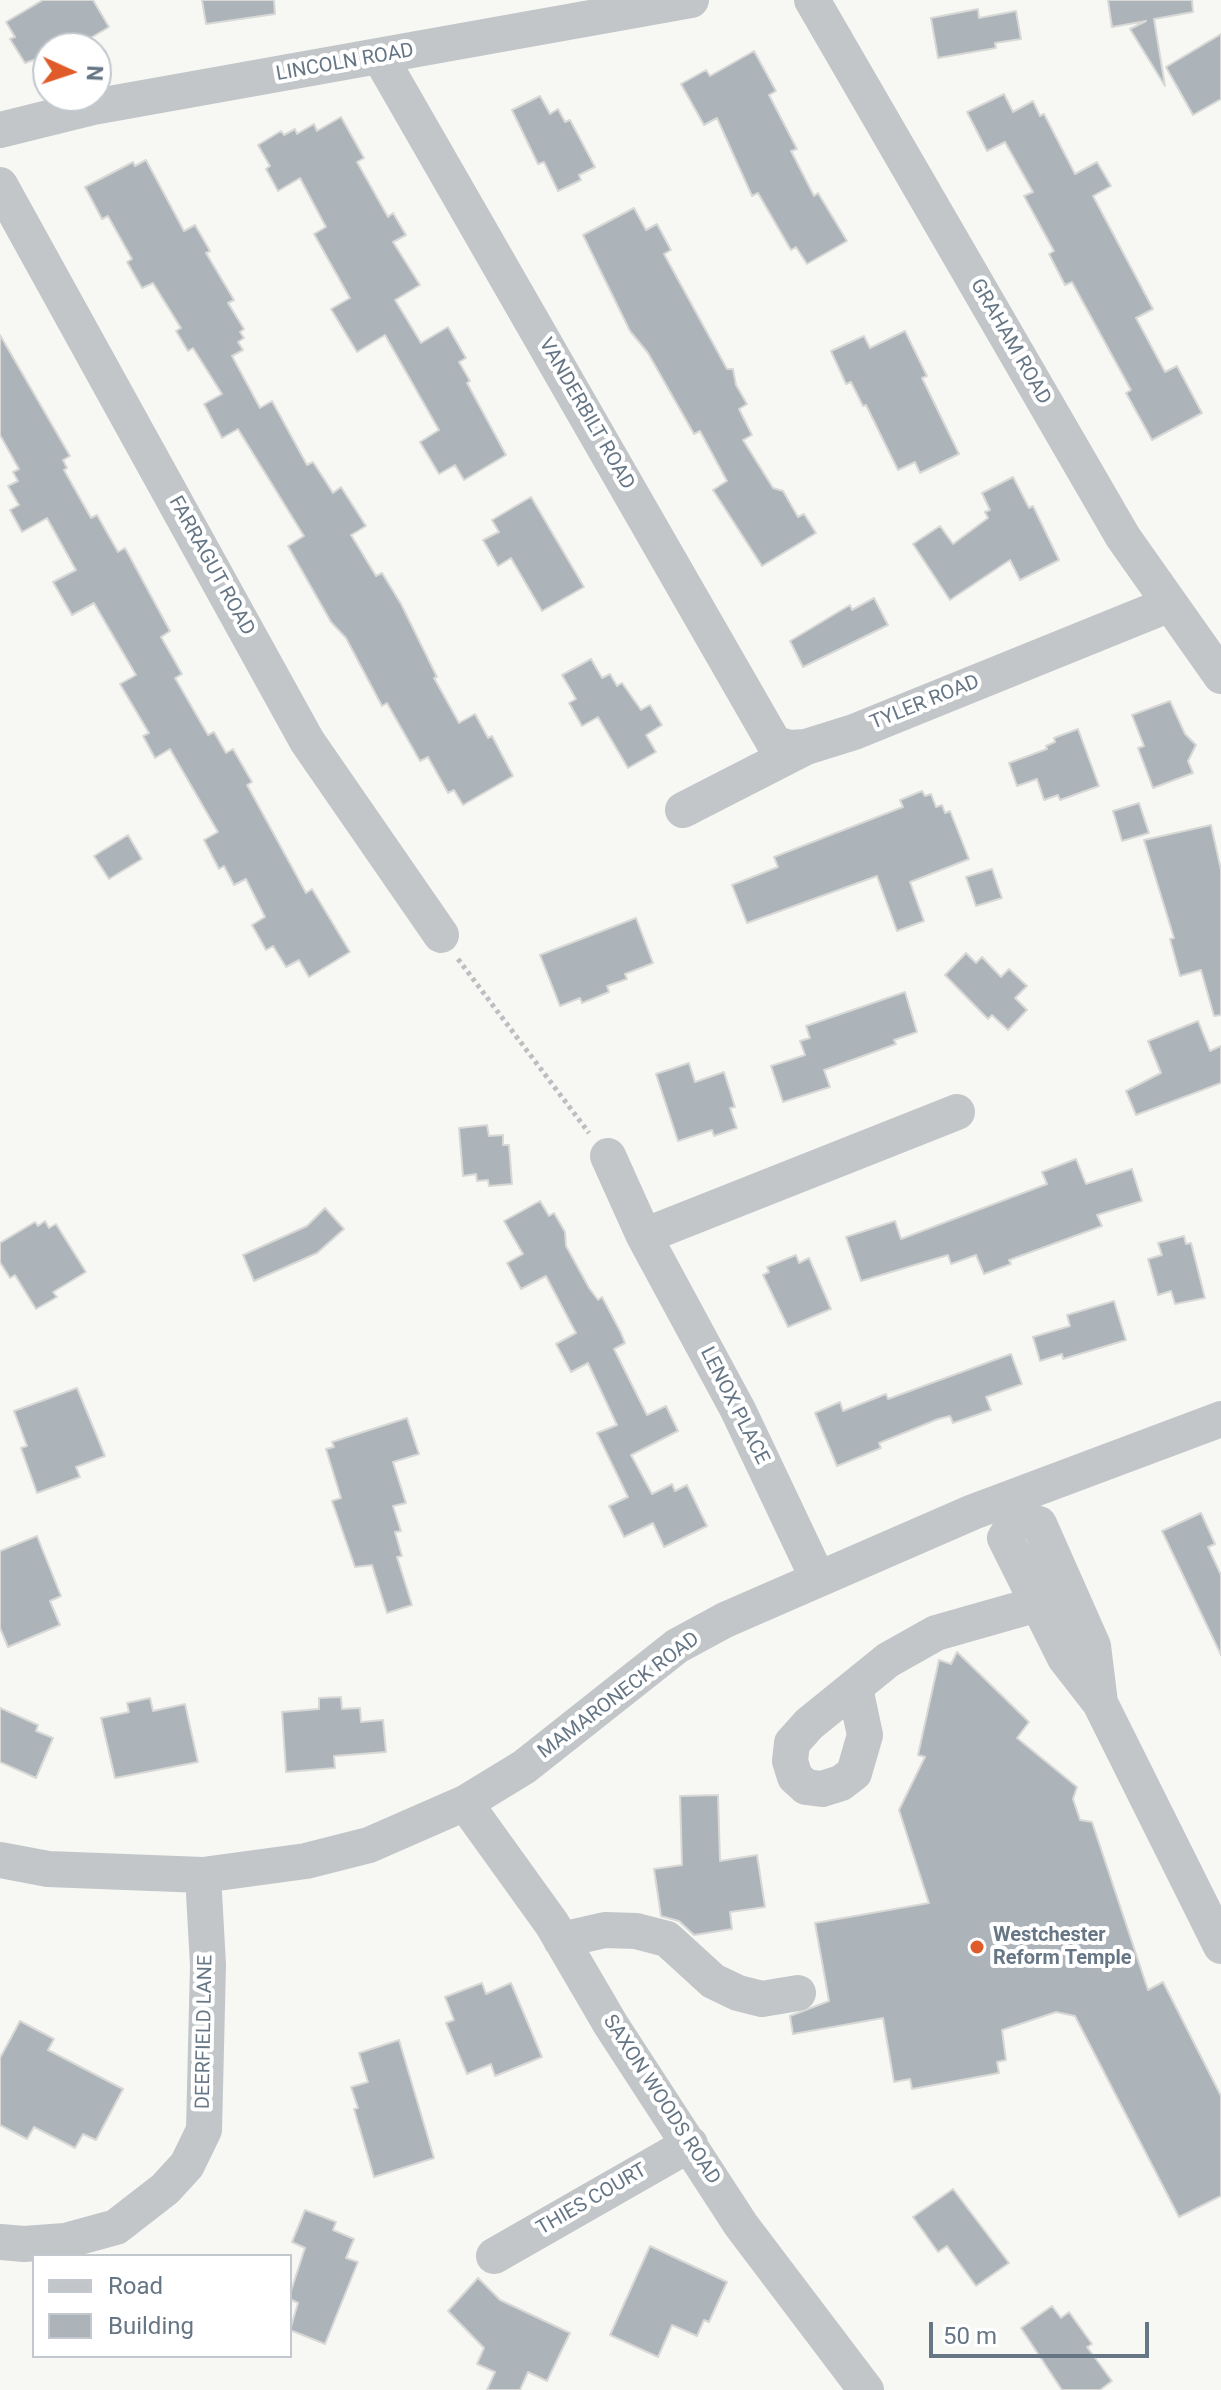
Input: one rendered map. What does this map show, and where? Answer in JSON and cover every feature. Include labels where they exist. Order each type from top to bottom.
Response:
[{"type":"street","name":"LINCOLN ROAD","points":[[0,130],[93,107],[691,0]]},
{"type":"street","name":"GRAHAM ROAD","points":[[812,0],[1123,537],[1221,676]]},
{"type":"street","name":"VANDERBILT ROAD","points":[[380,57],[774,743],[806,747]]},
{"type":"street","name":"FARRAGUT ROAD","points":[[0,185],[307,741],[441,935]]},
{"type":"street","name":"TYLER ROAD","points":[[683,810],[806,747],[854,732],[1170,604]]},
{"type":"street","points":[[644,1236],[957,1112]]},
{"type":"street","name":"LENOX PLACE","points":[[608,1156],[644,1236],[738,1410],[818,1579]]},
{"type":"street","name":"MAMARONECK ROAD","points":[[0,1860],[48,1869],[203,1875],[306,1861],[369,1845],[465,1803],[524,1767],[677,1646],[725,1620],[818,1579],[1013,1509],[1221,1419]]},
{"type":"street","points":[[1100,1703],[1093,1646],[1039,1524],[1013,1509],[1005,1538],[1065,1658],[1100,1703],[1221,1946]]},
{"type":"street","points":[[855,1688],[888,1660],[936,1633],[1038,1604]]},
{"type":"street","name":"SAXON WOODS ROAD","points":[[465,1803],[561,1940],[741,2225],[866,2390]]},
{"type":"street","name":"DEERFIELD LANE","points":[[0,2242],[65,2241],[116,2227],[165,2189],[187,2165],[204,2130],[208,1965],[203,1875]]},
{"type":"street","points":[[561,1940],[605,1930],[636,1931],[667,1939],[713,1981],[738,1993],[762,1999],[798,1993]]},
{"type":"street","name":"THIES COURT","points":[[494,2256],[690,2144]]},
{"type":"path","points":[[441,935],[608,1156]]},
{"type":"building","points":[[43,0],[93,0],[109,27],[101,32],[32,32],[32,61],[25,63],[10,39],[15,37],[6,22]]},
{"type":"building","points":[[202,0],[274,0],[275,14],[206,24]]},
{"type":"building","points":[[1108,0],[1192,0],[1193,12],[1154,19],[1165,86],[1130,29],[1146,21],[1112,27]]},
{"type":"building","points":[[978,9],[979,18],[1016,11],[1021,39],[995,43],[996,48],[938,58],[931,18]]},
{"type":"building","points":[[1221,34],[1221,99],[1193,115],[1166,67]]},
{"type":"building","points":[[754,51],[776,91],[769,95],[797,149],[791,151],[814,196],[818,193],[847,241],[807,264],[796,247],[791,250],[758,193],[752,196],[717,118],[704,125],[681,84],[706,70],[710,76]]},
{"type":"building","points":[[1004,94],[1013,112],[1033,101],[1040,116],[1044,114],[1075,174],[1097,162],[1111,186],[1093,196],[1153,309],[1136,318],[1165,372],[1177,366],[1202,413],[1152,440],[1126,393],[1131,390],[1072,282],[1065,285],[1049,254],[1054,251],[1024,196],[1033,192],[1005,142],[987,151],[967,112]]},
{"type":"building","points":[[540,96],[550,114],[558,109],[565,122],[570,120],[595,167],[579,175],[581,180],[558,191],[544,162],[538,164],[512,110]]},
{"type":"building","points":[[341,117],[364,158],[357,162],[388,217],[393,213],[406,235],[393,242],[420,285],[395,300],[421,343],[448,327],[466,358],[459,362],[470,381],[467,383],[506,455],[464,480],[455,465],[439,474],[420,442],[439,430],[385,335],[357,352],[331,309],[350,298],[314,234],[326,227],[300,178],[278,191],[266,169],[270,166],[258,145],[281,131],[284,135],[295,129],[297,134],[314,124],[317,131]]},
{"type":"building","points":[[146,160],[184,231],[195,225],[210,251],[206,253],[234,300],[228,303],[244,329],[240,332],[244,338],[238,342],[243,350],[232,356],[260,408],[272,401],[307,465],[313,462],[333,493],[341,487],[366,526],[351,535],[376,576],[382,573],[401,604],[437,677],[434,678],[459,723],[475,714],[488,738],[492,736],[513,776],[463,805],[454,790],[448,793],[428,757],[420,761],[387,703],[382,706],[346,638],[331,622],[288,546],[304,536],[238,429],[222,438],[204,404],[222,394],[193,348],[188,351],[176,331],[181,328],[153,283],[142,288],[127,262],[132,259],[108,216],[102,219],[85,187],[133,162],[135,166]]},
{"type":"building","points":[[634,208],[646,230],[657,224],[671,250],[664,254],[727,369],[733,369],[736,385],[747,404],[739,409],[752,435],[743,440],[773,488],[783,491],[798,517],[804,514],[816,533],[762,566],[713,490],[727,481],[700,431],[694,434],[648,353],[630,331],[583,235]]},
{"type":"building","points":[[905,331],[927,376],[922,378],[959,454],[920,473],[915,462],[898,470],[866,405],[863,406],[851,382],[846,384],[831,351],[864,336],[870,348]]},
{"type":"building","points":[[0,335],[70,456],[63,460],[67,468],[64,470],[91,518],[97,515],[118,552],[125,548],[170,631],[161,637],[182,674],[175,678],[208,735],[214,732],[226,753],[233,749],[252,782],[247,785],[306,893],[312,889],[350,952],[309,977],[299,960],[286,967],[273,946],[266,950],[252,925],[265,917],[246,879],[234,885],[224,866],[219,869],[204,840],[218,832],[170,749],[155,758],[143,736],[149,733],[120,684],[136,675],[94,603],[72,615],[53,582],[76,570],[47,518],[22,532],[10,510],[19,505],[8,486],[18,481],[13,472],[19,469],[0,435]]},
{"type":"building","points":[[1013,477],[1029,508],[1033,506],[1059,560],[1020,580],[1010,560],[950,600],[913,544],[940,526],[953,544],[988,518],[985,512],[990,510],[982,493]]},
{"type":"building","points":[[531,497],[584,587],[542,611],[511,558],[498,566],[483,540],[499,532],[492,520]]},
{"type":"building","points":[[874,598],[888,625],[803,667],[790,641],[850,605],[852,610]]},
{"type":"building","points":[[591,659],[602,678],[610,674],[617,686],[622,683],[641,710],[650,705],[662,725],[646,735],[656,752],[628,768],[598,717],[582,726],[569,703],[576,699],[562,675]]},
{"type":"building","points":[[1170,701],[1185,734],[1196,745],[1188,761],[1193,773],[1153,788],[1138,748],[1144,746],[1132,715]]},
{"type":"building","points":[[1078,729],[1099,786],[1060,800],[1058,795],[1044,800],[1037,779],[1017,786],[1009,763],[1047,749],[1046,746],[1055,742],[1054,738]]},
{"type":"building","points":[[922,791],[925,796],[931,794],[936,807],[942,805],[945,813],[950,811],[969,859],[910,882],[924,921],[897,931],[877,876],[747,923],[732,885],[778,867],[774,857],[903,807],[900,800]]},
{"type":"building","points":[[1139,803],[1149,833],[1122,841],[1113,811]]},
{"type":"building","points":[[1211,825],[1221,870],[1221,1015],[1214,1016],[1201,970],[1180,976],[1170,939],[1174,938],[1144,840]]},
{"type":"building","points":[[128,835],[142,859],[109,879],[94,856]]},
{"type":"building","points":[[992,869],[1002,898],[976,906],[966,877]]},
{"type":"building","points":[[636,918],[653,963],[625,974],[627,979],[607,986],[609,992],[582,1003],[580,998],[560,1006],[540,955]]},
{"type":"building","points":[[966,953],[976,963],[982,957],[1001,977],[1009,969],[1027,986],[1015,998],[1027,1010],[1008,1030],[992,1015],[988,1019],[945,975]]},
{"type":"building","points":[[905,992],[917,1032],[894,1040],[896,1044],[824,1070],[830,1087],[783,1102],[771,1066],[805,1055],[800,1041],[810,1038],[806,1026]]},
{"type":"building","points":[[1198,1021],[1210,1051],[1221,1046],[1221,1083],[1136,1115],[1126,1091],[1161,1073],[1148,1041]]},
{"type":"building","points":[[689,1063],[695,1082],[724,1072],[735,1107],[730,1108],[737,1128],[714,1136],[712,1130],[678,1141],[656,1074]]},
{"type":"building","points":[[487,1125],[489,1136],[503,1135],[503,1145],[509,1145],[512,1184],[489,1186],[488,1180],[477,1181],[476,1174],[463,1176],[459,1128]]},
{"type":"building","points":[[1076,1159],[1086,1184],[1132,1169],[1142,1201],[1097,1215],[1102,1226],[1009,1260],[1011,1264],[984,1274],[976,1255],[951,1264],[948,1255],[861,1281],[846,1237],[895,1221],[901,1239],[1047,1184],[1042,1172]]},
{"type":"building","points":[[540,1201],[549,1216],[554,1213],[565,1232],[566,1246],[589,1288],[598,1300],[602,1297],[621,1333],[625,1343],[614,1349],[647,1415],[666,1406],[678,1431],[631,1455],[652,1494],[672,1484],[675,1491],[687,1485],[707,1526],[664,1547],[653,1523],[624,1537],[609,1506],[628,1497],[597,1433],[617,1425],[588,1363],[571,1372],[556,1344],[576,1333],[546,1276],[521,1289],[507,1263],[523,1254],[504,1221]]},
{"type":"building","points":[[325,1208],[344,1229],[317,1253],[254,1281],[243,1255],[307,1226]]},
{"type":"building","points":[[45,1221],[49,1228],[56,1224],[86,1272],[53,1292],[57,1297],[36,1309],[15,1275],[10,1278],[0,1262],[0,1243],[35,1222],[38,1226]]},
{"type":"building","points":[[1184,1236],[1186,1244],[1191,1243],[1205,1298],[1175,1304],[1171,1291],[1158,1295],[1148,1259],[1162,1255],[1158,1243]]},
{"type":"building","points":[[796,1255],[799,1263],[809,1258],[831,1309],[788,1327],[763,1275],[769,1272],[767,1267]]},
{"type":"building","points":[[1114,1301],[1126,1340],[1063,1359],[1062,1354],[1040,1361],[1033,1337],[1070,1326],[1067,1315]]},
{"type":"building","points":[[1011,1354],[1022,1384],[986,1397],[991,1410],[953,1423],[950,1416],[938,1419],[879,1443],[881,1448],[837,1466],[815,1413],[840,1402],[843,1411],[886,1394],[888,1399]]},
{"type":"building","points":[[77,1388],[105,1456],[76,1467],[80,1477],[37,1493],[21,1448],[27,1446],[14,1411]]},
{"type":"building","points":[[407,1418],[419,1454],[393,1462],[406,1503],[393,1506],[401,1531],[395,1532],[402,1556],[397,1557],[412,1605],[387,1613],[372,1565],[355,1567],[332,1501],[341,1498],[326,1449],[334,1447],[332,1442]]},
{"type":"building","points":[[1201,1513],[1215,1544],[1208,1547],[1221,1575],[1221,1655],[1162,1531]]},
{"type":"building","points":[[37,1536],[61,1596],[50,1601],[60,1625],[8,1647],[0,1628],[0,1551]]},
{"type":"building","name":"Westchester Reform Temple","points":[[957,1652],[1029,1722],[1017,1738],[1077,1787],[1073,1799],[1080,1820],[1092,1822],[1148,1990],[1163,1982],[1221,2096],[1221,2196],[1179,2217],[1075,2016],[1056,2012],[1002,2030],[1006,2060],[997,2062],[999,2073],[912,2089],[910,2079],[894,2082],[883,2018],[793,2034],[790,2016],[829,2001],[815,1923],[929,1903],[899,1810],[925,1757],[918,1755],[939,1660],[951,1664]]},
{"type":"building","points":[[341,1697],[342,1709],[360,1708],[361,1722],[383,1720],[386,1752],[334,1756],[335,1768],[286,1772],[282,1712],[319,1709],[319,1698]]},
{"type":"building","points":[[150,1698],[153,1711],[185,1704],[198,1762],[115,1778],[101,1718],[129,1712],[127,1703]]},
{"type":"building","points":[[0,1708],[38,1725],[36,1731],[53,1738],[36,1778],[0,1762]]},
{"type":"building","points":[[718,1795],[720,1861],[757,1855],[765,1907],[730,1912],[732,1929],[694,1935],[679,1921],[661,1916],[654,1869],[682,1865],[680,1796]]},
{"type":"building","points":[[482,1983],[486,1994],[511,1983],[542,2057],[495,2076],[491,2064],[467,2074],[446,2023],[454,2020],[445,1997]]},
{"type":"building","points":[[20,2021],[54,2039],[48,2050],[123,2089],[96,2140],[83,2134],[75,2148],[34,2127],[27,2139],[0,2125],[0,2058]]},
{"type":"building","points":[[399,2040],[434,2158],[374,2177],[354,2109],[358,2108],[351,2087],[368,2082],[359,2053]]},
{"type":"building","points":[[953,2189],[1009,2263],[976,2286],[947,2246],[938,2252],[913,2217]]},
{"type":"building","points":[[305,2210],[336,2222],[333,2230],[354,2239],[346,2258],[358,2262],[325,2344],[292,2331],[298,2303],[292,2300],[292,2288],[305,2248],[292,2242]]},
{"type":"building","points":[[650,2246],[727,2282],[709,2322],[704,2320],[697,2336],[672,2325],[658,2357],[610,2335]]},
{"type":"building","points":[[478,2278],[500,2300],[570,2333],[547,2381],[528,2372],[520,2390],[487,2390],[495,2372],[477,2364],[484,2348],[448,2311]]},
{"type":"building","points":[[1052,2306],[1061,2318],[1069,2312],[1092,2344],[1087,2347],[1112,2381],[1100,2390],[1062,2390],[1021,2328]]},
{"type":"place","name":"Westchester Reform Temple","points":[[977,1947]]}]
